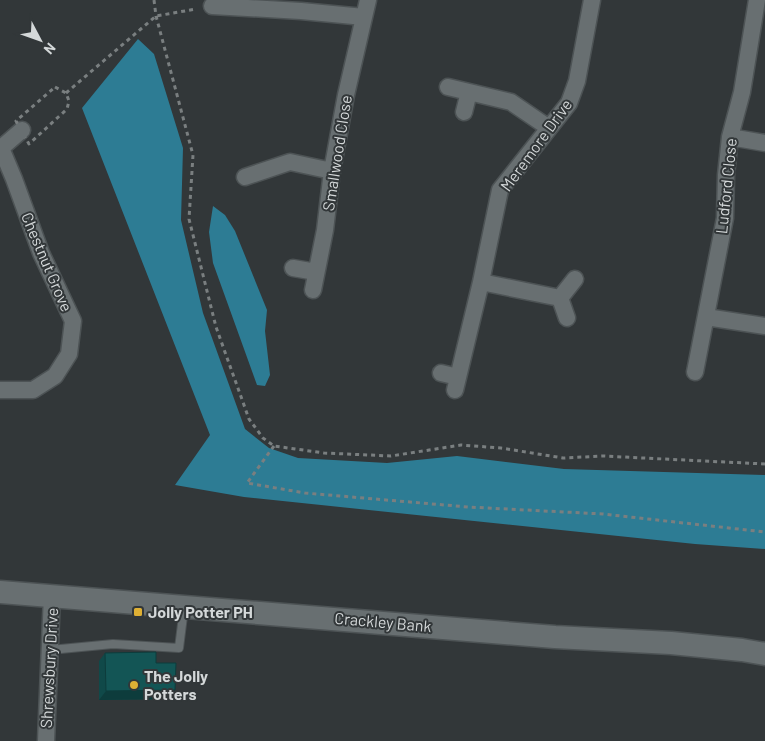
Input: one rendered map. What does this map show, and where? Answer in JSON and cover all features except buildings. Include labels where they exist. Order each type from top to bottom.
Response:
[{"type":"street","name":"Smallwood Close","points":[[313,290],[325,230],[332,172],[346,96],[368,0]]},
{"type":"street","name":"Meremore Drive","points":[[441,373],[456,384],[482,282],[500,190],[569,103],[577,81],[592,0]]},
{"type":"street","name":"Ludford Close","points":[[695,372],[725,218],[726,175],[730,137],[742,92],[757,0]]},
{"type":"street","points":[[212,6],[301,11],[364,18]]},
{"type":"street","points":[[448,88],[511,102],[549,128]]},
{"type":"street","points":[[464,112],[468,92]]},
{"type":"street","points":[[0,148],[22,130]]},
{"type":"street","points":[[730,137],[765,143]]},
{"type":"street","name":"Chestnut Grove","points":[[0,148],[14,179],[41,253],[72,321],[68,354],[55,376],[34,390],[0,390]]},
{"type":"street","points":[[245,177],[290,162],[332,172]]},
{"type":"street","points":[[292,268],[316,272]]},
{"type":"street","points":[[560,298],[575,279]]},
{"type":"street","points":[[482,282],[560,298]]},
{"type":"street","points":[[560,298],[567,318]]},
{"type":"street","points":[[706,317],[765,326]]},
{"type":"street","name":"Crackley Bank","points":[[0,592],[555,637],[671,643],[765,654]]},
{"type":"street","name":"Shrewsbury Drive","points":[[46,741],[52,595]]},
{"type":"lane","points":[[50,650],[113,644],[180,648],[184,606]]},
{"type":"path","points":[[154,0],[156,16],[193,155],[189,219],[216,328],[249,419],[263,438],[274,446],[324,453],[391,456],[461,445],[501,448],[563,458],[603,456],[765,464]]},
{"type":"path","points":[[66,93],[156,16],[212,6]]},
{"type":"path","points":[[55,88],[66,93],[69,100],[67,109],[29,144],[22,130],[16,121],[46,95],[55,88]]},
{"type":"path","points":[[274,446],[247,483],[305,493],[468,507],[603,514],[765,532]]},
{"type":"shaded area","points":[[138,39],[154,54],[183,148],[181,220],[203,313],[245,429],[269,448],[298,458],[387,463],[457,456],[564,469],[765,475],[765,549],[695,544],[244,497],[175,485],[210,435],[82,108]]},
{"type":"shaded area","points":[[213,206],[225,215],[235,231],[267,310],[265,331],[270,375],[265,386],[257,385],[213,263],[209,232]]},
{"type":"place","name":"Jolly Potter PH","points":[[138,612]]},
{"type":"place","name":"The Jolly Potters","points":[[134,685]]}]
